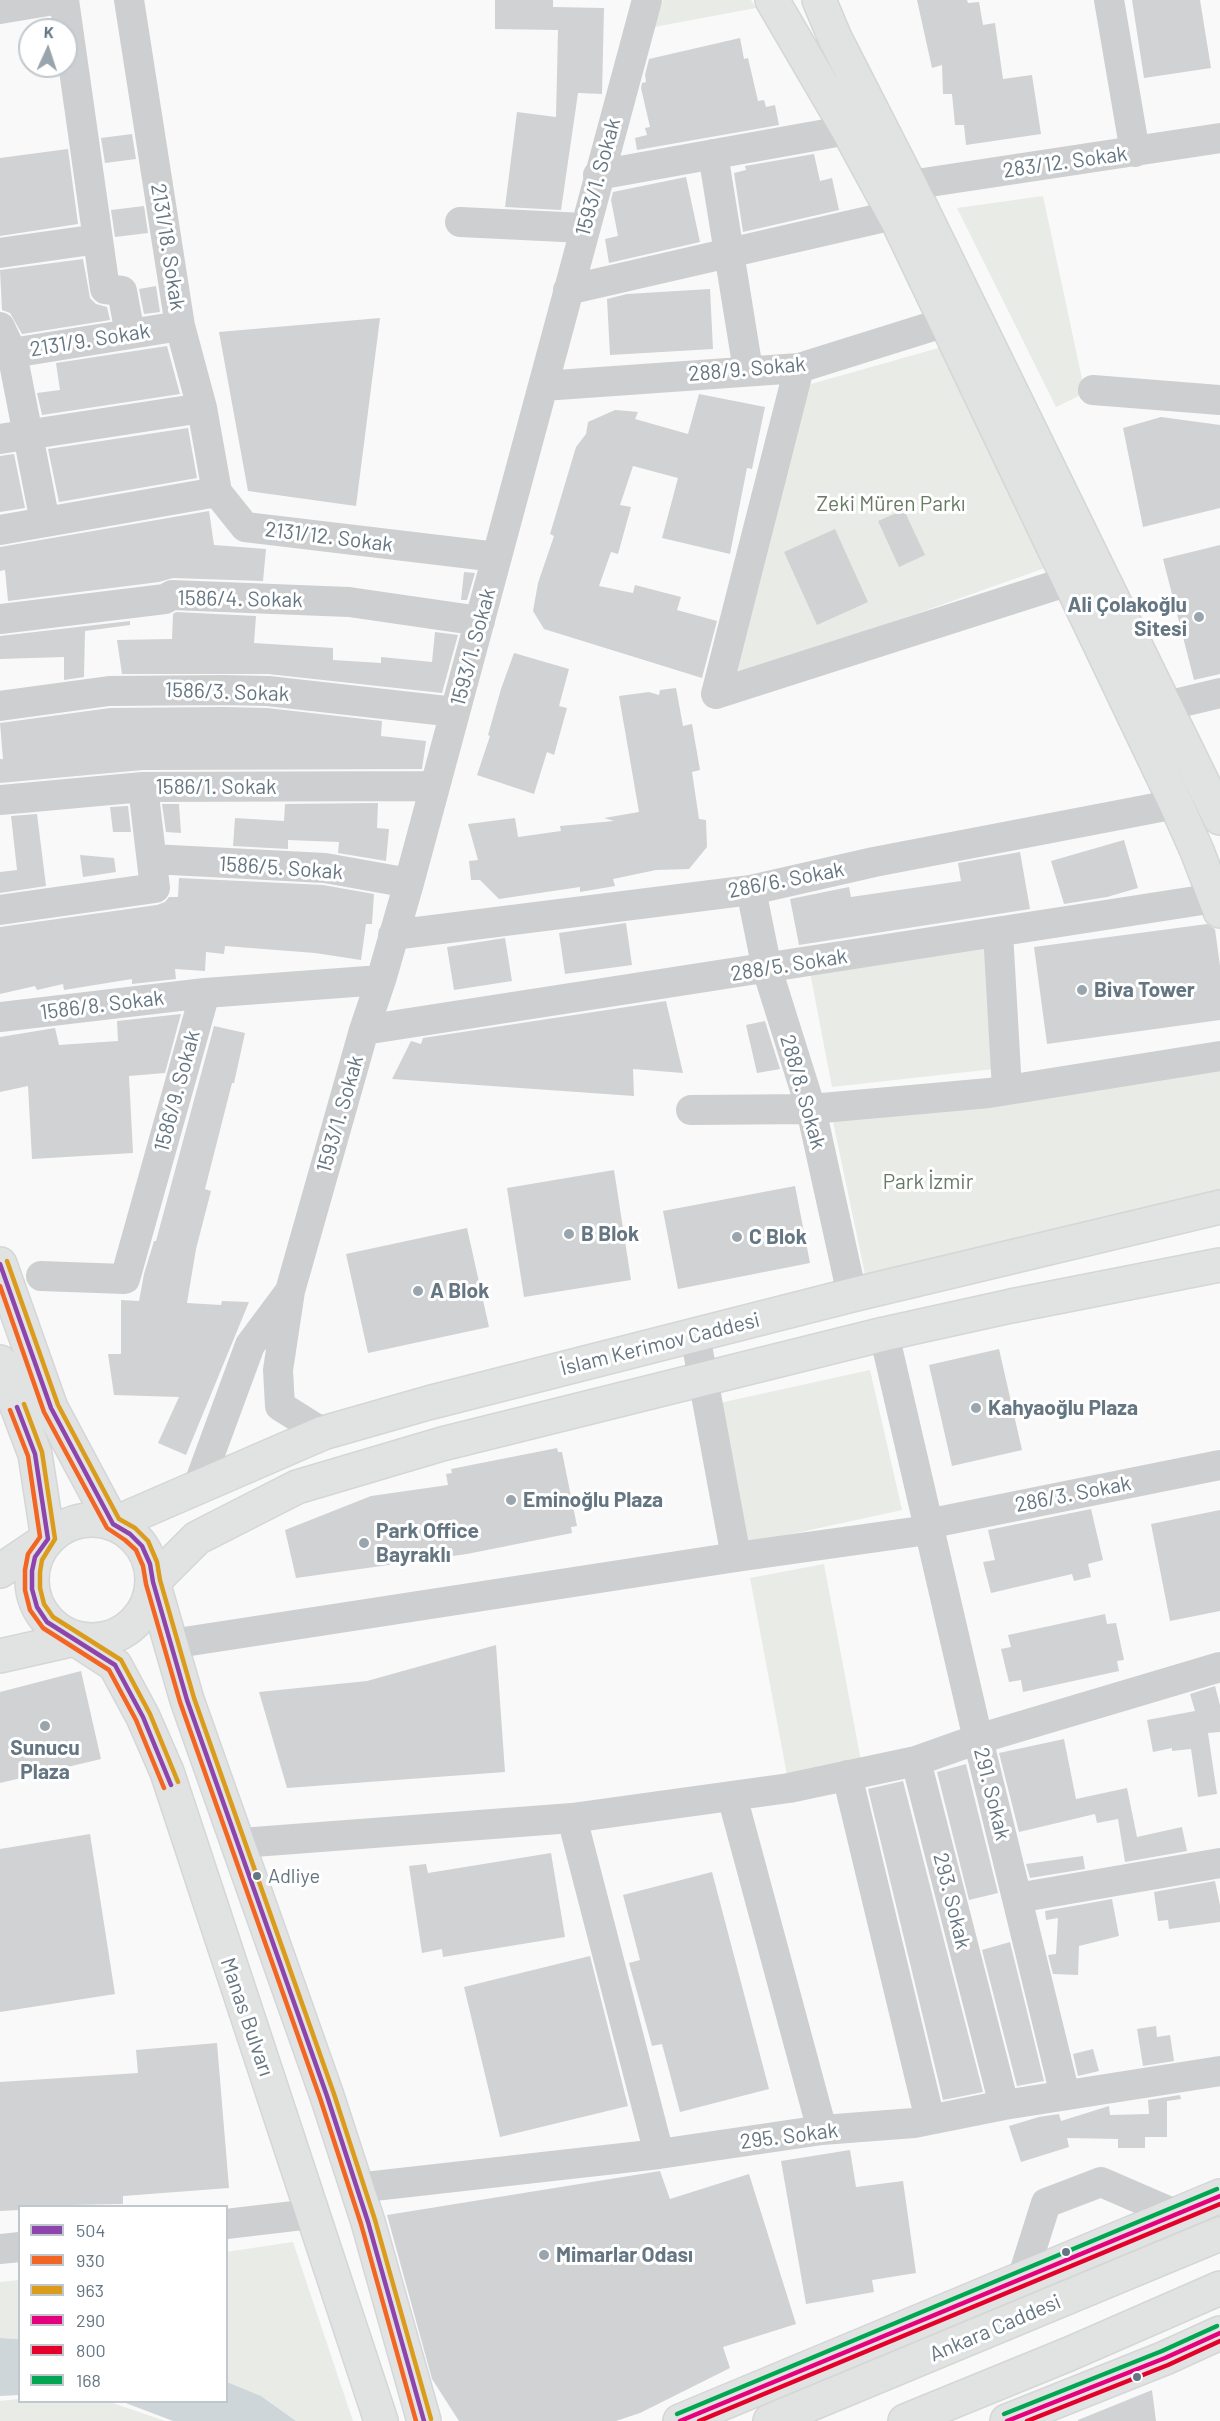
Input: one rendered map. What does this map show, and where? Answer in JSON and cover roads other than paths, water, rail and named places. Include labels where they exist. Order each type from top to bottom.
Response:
[{"type":"main road","points":[[772,0],[848,130],[894,215],[1176,804],[1217,905]]},
{"type":"main road","points":[[819,0],[835,38],[1217,805],[1176,804]]},
{"type":"main road","name":"İslam Kerimov Caddesi","points":[[113,1524],[323,1433],[428,1403],[852,1295],[1220,1207]]},
{"type":"main road","points":[[0,1264],[51,1408],[113,1524]]},
{"type":"main road","name":"İslam Kerimov Caddesi","points":[[153,1582],[197,1538],[297,1487],[442,1444],[884,1334],[1011,1306],[1220,1265]]},
{"type":"main road","points":[[3,1377],[35,1454],[48,1539],[35,1557],[32,1589],[37,1607],[47,1622],[75,1639]]},
{"type":"main road","points":[[0,1570],[61,1528],[77,1521],[99,1520],[113,1524],[130,1534],[142,1546],[150,1564],[153,1582],[190,1709],[327,2096],[368,2222],[424,2421]]},
{"type":"main road","points":[[0,1656],[75,1639],[96,1641],[113,1637],[128,1629],[141,1616],[148,1604],[153,1582]]},
{"type":"main road","name":"Manas Bulvarı","points":[[75,1639],[115,1665],[143,1717],[167,1772],[381,2421]]},
{"type":"main road","name":"Ankara Caddesi","points":[[680,2421],[1220,2196]]},
{"type":"main road","name":"Ankara Caddesi","points":[[770,2421],[1220,2234]]},
{"type":"main road","points":[[905,2421],[1070,2354],[1220,2288]]},
{"type":"main road","points":[[1007,2421],[1165,2358],[1220,2333]]},
{"type":"street","points":[[0,9],[54,0]]},
{"type":"street","points":[[64,0],[105,289],[122,291],[130,334]]},
{"type":"street","name":"2131/18. Sokak","points":[[129,0],[180,326],[202,408],[217,492]]},
{"type":"street","name":"1593/1. Sokak","points":[[323,1433],[280,1406],[278,1370],[290,1291],[363,1030],[381,980],[409,883],[433,786],[480,621],[598,175],[647,0]]},
{"type":"street","points":[[1109,0],[1135,152]]},
{"type":"street","points":[[598,175],[848,130]]},
{"type":"street","name":"283/12. Sokak","points":[[910,185],[1220,138]]},
{"type":"street","points":[[714,154],[748,370]]},
{"type":"street","points":[[568,290],[894,215]]},
{"type":"street","points":[[460,222],[584,228]]},
{"type":"street","points":[[0,253],[98,239]]},
{"type":"street","name":"288/9. Sokak","points":[[543,386],[799,368],[946,322]]},
{"type":"street","name":"2131/9. Sokak","points":[[4,345],[130,334],[180,326]]},
{"type":"street","points":[[4,345],[30,435],[45,522]]},
{"type":"street","points":[[799,368],[716,694],[1069,581]]},
{"type":"street","points":[[1093,390],[1220,400]]},
{"type":"street","points":[[0,439],[202,408]]},
{"type":"street","points":[[0,530],[217,492]]},
{"type":"street","name":"2131/12. Sokak","points":[[217,492],[245,527],[497,557]]},
{"type":"street","name":"1586/4. Sokak","points":[[0,619],[165,599],[172,595],[349,602],[480,621]]},
{"type":"street","name":"1586/3. Sokak","points":[[0,706],[109,690],[224,690],[268,691],[455,712]]},
{"type":"street","points":[[1166,706],[1220,693]]},
{"type":"street","name":"1586/1. Sokak","points":[[0,800],[143,787],[433,786]]},
{"type":"street","points":[[0,910],[155,888],[143,787]]},
{"type":"street","name":"286/6. Sokak","points":[[393,935],[751,890],[874,862],[1176,804]]},
{"type":"street","name":"1586/5. Sokak","points":[[152,859],[325,868],[409,883]]},
{"type":"street","name":"288/8. Sokak","points":[[751,890],[767,969],[811,1109],[852,1295]]},
{"type":"street","name":"288/5. Sokak","points":[[363,1030],[998,932],[1217,905]]},
{"type":"street","points":[[998,932],[1007,1090]]},
{"type":"street","points":[[205,993],[381,980]]},
{"type":"street","name":"1586/8. Sokak","points":[[0,1017],[205,993]]},
{"type":"street","name":"1586/9. Sokak","points":[[41,1276],[125,1279],[205,993]]},
{"type":"street","points":[[691,1110],[811,1109],[1007,1090],[1220,1056]]},
{"type":"street","name":"1593/1. Sokak","points":[[197,1489],[250,1345],[290,1291]]},
{"type":"street","points":[[254,1842],[572,1818],[789,1788],[916,1761],[978,1739],[884,1334]]},
{"type":"street","points":[[695,1335],[736,1557]]},
{"type":"street","name":"286/3. Sokak","points":[[171,1644],[927,1527],[1220,1465]]},
{"type":"street","name":"291. Sokak","points":[[1065,2095],[978,1739],[1220,1667]]},
{"type":"street","name":"293. Sokak","points":[[916,1761],[1004,2105]]},
{"type":"street","points":[[847,1775],[930,2120]]},
{"type":"street","points":[[732,1796],[822,2130]]},
{"type":"street","points":[[572,1818],[659,2154]]},
{"type":"street","points":[[1017,1898],[1220,1863]]},
{"type":"street","name":"295. Sokak","points":[[356,2188],[659,2154],[822,2130],[914,2123],[1004,2105],[1220,2071]]},
{"type":"street","points":[[1022,2279],[1046,2203],[1101,2182],[1175,2214]]},
{"type":"street","points":[[228,2224],[311,2214]]},
{"type":"street","points":[[0,2249],[18,2247]]},
{"type":"place","name":"Ali Çolakoğlu Sitesi","points":[[1199,617]]},
{"type":"place","name":"Biva Tower","points":[[1082,990]]},
{"type":"place","name":"B Blok","points":[[569,1234]]},
{"type":"place","name":"C Blok","points":[[737,1237]]},
{"type":"place","name":"A Blok","points":[[418,1291]]},
{"type":"place","name":"Kahyaoğlu Plaza","points":[[976,1408]]},
{"type":"place","name":"Eminoğlu Plaza","points":[[511,1500]]},
{"type":"place","name":"Park Office Bayraklı","points":[[364,1543]]},
{"type":"place","name":"Sunucu Plaza","points":[[45,1726]]},
{"type":"place","name":"Adliye","points":[[257,1876]]},
{"type":"place","name":"Mimarlar Odası","points":[[544,2255]]},
{"type":"park label","name":"Zeki Müren Parkı","points":[[891,504]]},
{"type":"park label","name":"Park İzmir","points":[[928,1182]]}]
